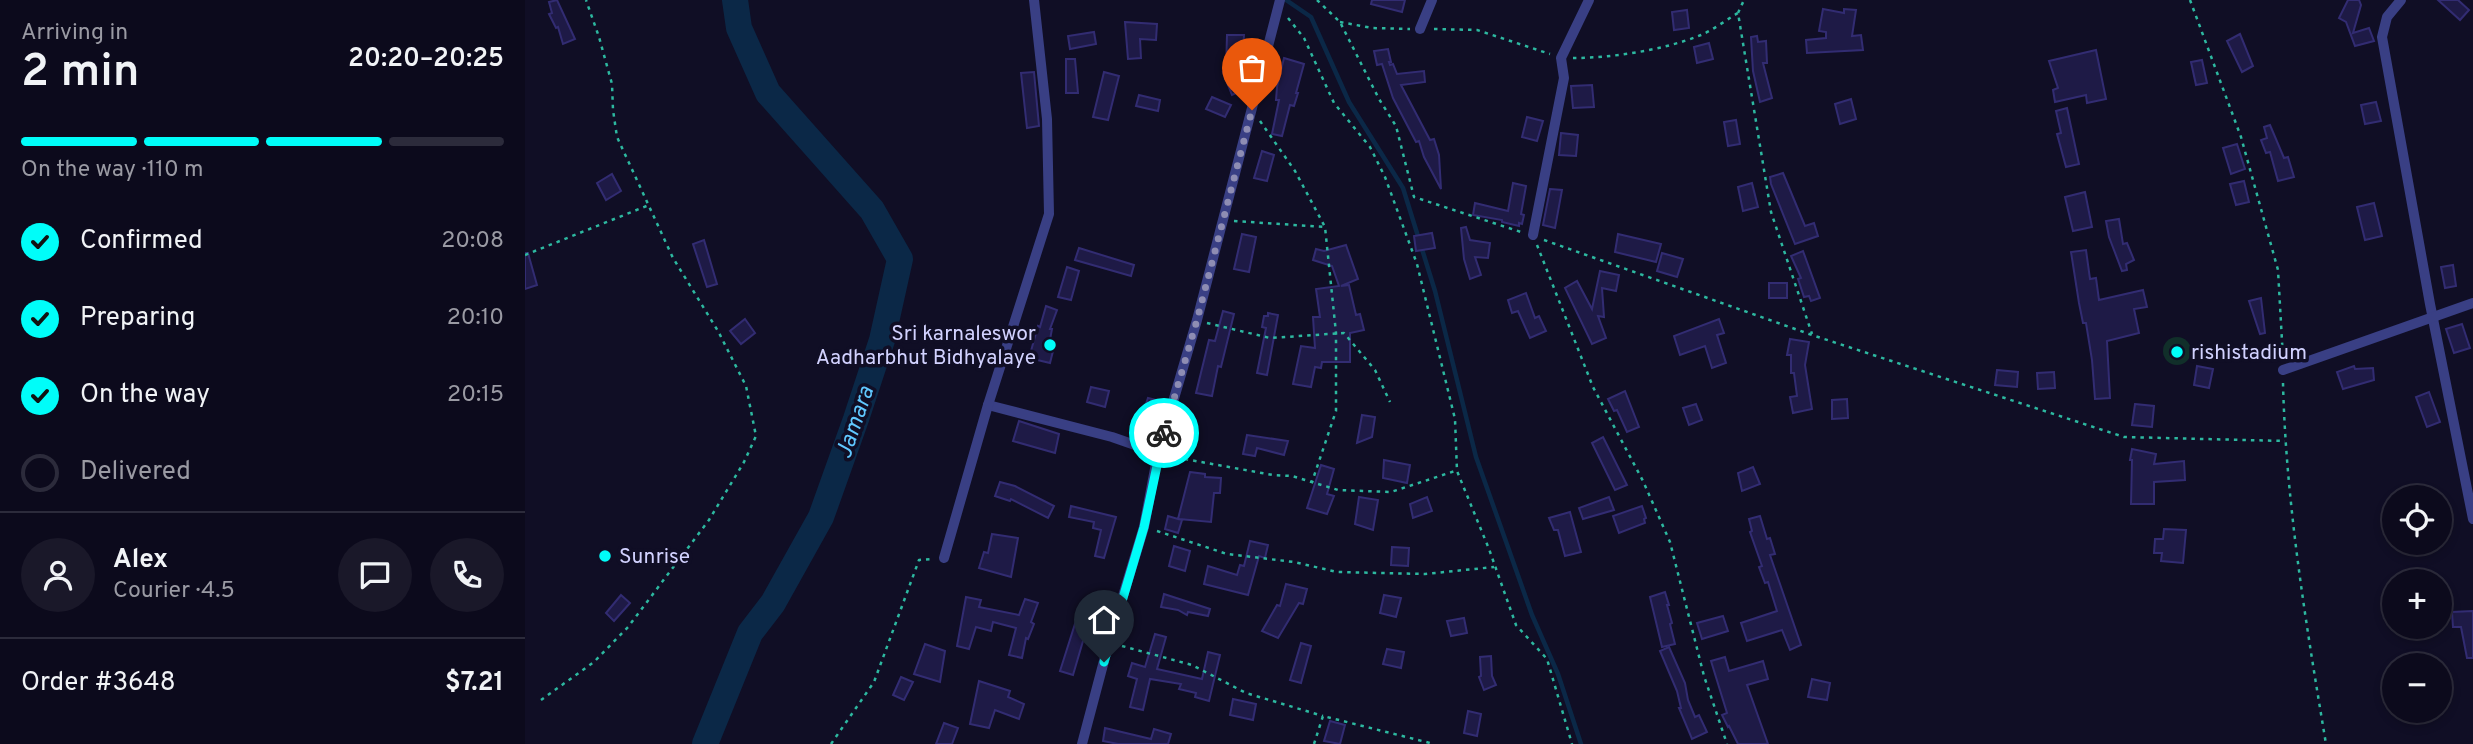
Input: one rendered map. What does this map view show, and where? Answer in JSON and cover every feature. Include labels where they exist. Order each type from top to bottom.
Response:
[{"type":"street","points":[[944,558],[988,405],[1049,214],[1047,119],[1034,0]]},
{"type":"street","points":[[1420,29],[1432,0]]},
{"type":"street","points":[[1533,236],[1564,78],[1561,58],[1589,0]]},
{"type":"street","points":[[2401,0],[2387,17],[2382,37],[2432,318],[2473,520]]},
{"type":"street","points":[[1082,744],[1144,527],[1158,453],[1197,320],[1280,4]]},
{"type":"street","points":[[2283,370],[2473,303]]},
{"type":"street","points":[[988,405],[1112,437],[1158,453]]},
{"type":"path","points":[[541,700],[594,662],[628,627],[709,520],[744,462],[756,436],[746,386],[718,331],[673,258],[617,137],[612,84],[586,0]]},
{"type":"path","points":[[1317,0],[1340,22],[1396,127],[1414,197],[1533,236],[1812,335],[2124,437],[2285,441]]},
{"type":"path","points":[[1744,0],[1738,13],[1771,212],[1812,335]]},
{"type":"path","points":[[1280,4],[1304,38],[1334,103],[1370,147],[1385,177],[1417,264],[1455,419],[1457,471],[1496,566],[1516,625],[1547,659],[1572,744]]},
{"type":"path","points":[[1340,22],[1372,28],[1477,30],[1561,58],[1601,58],[1701,35],[1738,13]]},
{"type":"path","points":[[1252,110],[1295,171],[1325,227],[1336,333],[1336,411],[1312,482]]},
{"type":"path","points":[[525,255],[649,205]]},
{"type":"path","points":[[1223,220],[1325,227]]},
{"type":"path","points":[[1533,236],[1593,387],[1643,481],[1670,542],[1704,676],[1727,744]]},
{"type":"path","points":[[1197,320],[1270,338],[1344,333],[1375,370],[1389,402]]},
{"type":"path","points":[[1158,453],[1273,475],[1292,476],[1338,490],[1391,492],[1457,471]]},
{"type":"path","points":[[1144,527],[1227,554],[1294,562],[1337,572],[1425,574],[1496,566]]},
{"type":"path","points":[[831,744],[874,682],[919,560],[944,558]]},
{"type":"path","points":[[1109,642],[1192,665],[1246,693],[1322,716],[1434,744]]},
{"type":"path","points":[[1314,744],[1322,716]]},
{"type":"green space","name":"rishistadium","points":[[2177,337],[2187,341],[2191,351],[2187,361],[2177,365],[2167,361],[2163,351],[2167,341]]},
{"type":"building","points":[[557,0],[575,39],[563,44],[558,27],[556,28],[549,14],[552,13],[549,2]]},
{"type":"building","points":[[1372,0],[1405,0],[1402,12],[1371,4]]},
{"type":"building","points":[[2348,0],[2359,0],[2361,5],[2353,33],[2369,28],[2374,41],[2355,46],[2346,22],[2339,18]]},
{"type":"building","points":[[2438,0],[2458,0],[2469,10],[2460,20]]},
{"type":"building","points":[[1823,9],[1844,13],[1844,9],[1856,10],[1852,36],[1861,35],[1863,50],[1807,53],[1806,40],[1826,38],[1826,32],[1819,31]]},
{"type":"building","points":[[1687,10],[1689,28],[1674,30],[1672,12]]},
{"type":"building","points":[[1125,22],[1157,24],[1156,40],[1140,39],[1141,58],[1128,59]]},
{"type":"building","points":[[1094,32],[1096,44],[1070,49],[1068,36]]},
{"type":"building","points":[[2240,34],[2253,66],[2242,72],[2227,41]]},
{"type":"building","points":[[1227,35],[1244,35],[1243,61],[1232,60],[1243,90],[1232,95],[1223,72],[1226,71]]},
{"type":"building","points":[[1757,36],[1758,42],[1766,41],[1767,63],[1763,63],[1772,98],[1760,102],[1753,71],[1751,37]]},
{"type":"building","points":[[1709,43],[1713,59],[1697,63],[1694,47]]},
{"type":"building","points":[[1388,49],[1390,65],[1393,64],[1397,74],[1424,71],[1425,82],[1401,85],[1430,140],[1434,139],[1439,155],[1441,189],[1424,157],[1419,141],[1416,142],[1393,98],[1382,64],[1377,65],[1374,51]]},
{"type":"building","points":[[2096,50],[2106,99],[2087,103],[2086,95],[2055,102],[2053,90],[2058,88],[2049,61]]},
{"type":"building","points":[[1284,58],[1304,64],[1298,93],[1294,106],[1290,105],[1282,136],[1272,134],[1279,100],[1276,100],[1277,87]]},
{"type":"building","points":[[1066,59],[1075,59],[1078,93],[1066,93]]},
{"type":"building","points":[[2202,60],[2207,83],[2196,85],[2191,62]]},
{"type":"building","points":[[1034,72],[1039,126],[1027,128],[1021,73]]},
{"type":"building","points":[[1104,72],[1119,76],[1108,120],[1093,117]]},
{"type":"building","points":[[1592,85],[1594,107],[1573,108],[1571,86]]},
{"type":"building","points":[[1139,95],[1160,100],[1158,111],[1136,106]]},
{"type":"building","points":[[1212,97],[1231,105],[1225,117],[1206,109]]},
{"type":"building","points":[[1851,99],[1856,119],[1840,124],[1835,104]]},
{"type":"building","points":[[2376,102],[2381,121],[2365,124],[2361,105]]},
{"type":"building","points":[[2067,108],[2079,164],[2066,167],[2057,134],[2061,133],[2056,111]]},
{"type":"building","points":[[1527,117],[1543,121],[1537,141],[1522,137]]},
{"type":"building","points":[[1736,120],[1740,144],[1728,146],[1724,122]]},
{"type":"building","points":[[2270,125],[2284,158],[2288,157],[2294,177],[2278,181],[2270,152],[2266,153],[2261,140],[2267,138],[2264,127]]},
{"type":"building","points":[[1561,133],[1578,135],[1576,156],[1559,155]]},
{"type":"building","points":[[2237,144],[2245,169],[2231,174],[2223,148]]},
{"type":"building","points":[[1262,151],[1274,155],[1267,181],[1254,178]]},
{"type":"building","points":[[1783,173],[1805,226],[1814,223],[1818,236],[1795,244],[1771,184],[1770,177]]},
{"type":"building","points":[[612,174],[621,191],[606,200],[597,183]]},
{"type":"building","points":[[2244,181],[2249,202],[2236,205],[2230,184]]},
{"type":"building","points":[[1513,183],[1526,186],[1522,224],[1519,223],[1519,226],[1473,215],[1475,203],[1508,211]]},
{"type":"building","points":[[1752,183],[1758,207],[1743,211],[1738,187]]},
{"type":"building","points":[[1550,189],[1562,190],[1555,228],[1543,225]]},
{"type":"building","points":[[2085,192],[2092,227],[2073,231],[2065,197]]},
{"type":"building","points":[[2374,203],[2382,236],[2365,240],[2357,207]]},
{"type":"building","points":[[2119,219],[2123,244],[2127,243],[2134,260],[2126,264],[2127,270],[2122,271],[2106,221]]},
{"type":"building","points":[[1466,227],[1470,240],[1490,243],[1488,258],[1475,257],[1481,275],[1470,279],[1464,259],[1461,228]]},
{"type":"building","points":[[1432,233],[1435,248],[1416,251],[1414,236]]},
{"type":"building","points":[[1242,234],[1256,237],[1249,272],[1234,269]]},
{"type":"building","points":[[1618,234],[1661,244],[1656,262],[1615,252]]},
{"type":"building","points":[[704,240],[717,284],[707,287],[693,244]]},
{"type":"building","points":[[1346,245],[1358,279],[1341,286],[1349,285],[1356,315],[1360,314],[1364,330],[1350,333],[1350,362],[1322,362],[1321,368],[1315,367],[1311,387],[1293,384],[1301,346],[1315,348],[1313,317],[1320,317],[1316,289],[1339,286],[1332,266],[1313,260],[1316,249],[1324,251]]},
{"type":"building","points":[[1079,248],[1134,265],[1131,276],[1075,260]]},
{"type":"building","points":[[2086,250],[2090,279],[2096,278],[2099,300],[2143,290],[2147,307],[2134,309],[2139,333],[2107,341],[2110,398],[2095,399],[2086,323],[2083,323],[2079,303],[2071,252]]},
{"type":"building","points":[[1803,251],[1820,298],[1811,301],[1809,296],[1804,297],[1798,279],[1801,278],[1791,256]]},
{"type":"building","points":[[525,253],[528,253],[537,285],[525,289]]},
{"type":"building","points":[[1662,253],[1683,259],[1677,277],[1657,271]]},
{"type":"building","points":[[2453,265],[2456,286],[2445,288],[2441,267]]},
{"type":"building","points":[[1067,267],[1079,271],[1071,300],[1058,297]]},
{"type":"building","points":[[1600,271],[1619,275],[1616,291],[1602,288],[1604,317],[1598,316],[1606,338],[1592,344],[1565,288],[1577,281],[1592,309]]},
{"type":"building","points":[[1769,283],[1787,283],[1787,298],[1769,298]]},
{"type":"building","points":[[1526,293],[1535,318],[1539,316],[1546,331],[1530,338],[1518,311],[1512,313],[1508,300]]},
{"type":"building","points":[[2261,298],[2265,333],[2260,334],[2249,301]]},
{"type":"building","points":[[1046,306],[1057,310],[1050,329],[1048,350],[1053,351],[1050,363],[1029,358]]},
{"type":"building","points":[[1223,311],[1234,314],[1212,396],[1196,393],[1209,340],[1215,341]]},
{"type":"building","points":[[1268,313],[1278,315],[1267,375],[1257,373],[1266,328],[1262,327],[1264,316],[1268,316]]},
{"type":"building","points":[[745,319],[755,333],[741,344],[730,331]]},
{"type":"building","points":[[1719,319],[1724,333],[1717,335],[1726,363],[1712,368],[1705,346],[1680,355],[1674,336]]},
{"type":"building","points":[[2462,324],[2470,348],[2454,353],[2446,329]]},
{"type":"building","points":[[1790,339],[1809,342],[1805,365],[1812,409],[1793,413],[1790,397],[1797,396],[1794,373],[1791,373],[1791,355],[1787,355]]},
{"type":"building","points":[[2197,366],[2213,369],[2209,388],[2194,385]]},
{"type":"building","points":[[2354,366],[2355,369],[2373,368],[2374,380],[2343,389],[2337,372]]},
{"type":"building","points":[[1997,370],[2018,372],[2017,387],[1995,385]]},
{"type":"building","points":[[2054,372],[2055,388],[2038,389],[2037,373]]},
{"type":"building","points":[[1091,387],[1109,391],[1105,407],[1087,402]]},
{"type":"building","points":[[1625,391],[1639,427],[1627,432],[1617,410],[1614,411],[1608,399]]},
{"type":"building","points":[[2429,392],[2440,422],[2427,427],[2416,397]]},
{"type":"building","points":[[1148,398],[1156,400],[1155,403],[1160,405],[1155,421],[1151,420],[1147,436],[1136,433]]},
{"type":"building","points":[[1847,399],[1848,418],[1832,419],[1832,400]]},
{"type":"building","points":[[1696,404],[1702,420],[1689,425],[1683,408]]},
{"type":"building","points":[[2135,404],[2154,406],[2152,427],[2132,425]]},
{"type":"building","points":[[1362,415],[1375,417],[1372,437],[1357,443]]},
{"type":"building","points":[[1019,421],[1059,434],[1055,453],[1013,441]]},
{"type":"building","points":[[1247,435],[1288,441],[1284,455],[1257,448],[1255,456],[1243,454]]},
{"type":"building","points":[[1603,437],[1627,485],[1615,490],[1592,443]]},
{"type":"building","points":[[2132,449],[2156,454],[2154,464],[2184,461],[2185,480],[2154,482],[2154,504],[2131,504]]},
{"type":"building","points":[[1384,460],[1410,465],[1407,483],[1383,478]]},
{"type":"building","points":[[1321,465],[1334,469],[1327,494],[1334,496],[1327,514],[1307,508]]},
{"type":"building","points":[[1753,467],[1760,484],[1742,491],[1738,473]]},
{"type":"building","points":[[1190,472],[1221,478],[1220,493],[1214,493],[1211,522],[1179,519],[1182,520],[1178,533],[1165,529],[1168,516],[1178,519]]},
{"type":"building","points":[[1000,482],[1015,486],[1054,506],[1048,518],[1011,499],[1010,501],[995,496]]},
{"type":"building","points":[[1359,497],[1378,500],[1373,530],[1355,524]]},
{"type":"building","points":[[1427,497],[1432,511],[1413,518],[1410,504]]},
{"type":"building","points":[[1609,497],[1614,510],[1583,519],[1579,508]]},
{"type":"building","points":[[1071,506],[1116,517],[1104,558],[1095,556],[1101,530],[1093,528],[1094,522],[1069,517]]},
{"type":"building","points":[[1642,506],[1645,523],[1619,533],[1613,516]]},
{"type":"building","points":[[1570,512],[1581,552],[1565,556],[1558,530],[1554,530],[1549,518]]},
{"type":"building","points":[[1760,516],[1767,539],[1770,538],[1775,554],[1770,555],[1801,645],[1790,650],[1782,630],[1747,641],[1741,623],[1777,611],[1768,582],[1765,583],[1759,567],[1762,566],[1750,532],[1749,519]]},
{"type":"building","points":[[2164,529],[2186,530],[2183,563],[2161,561],[2162,553],[2154,553],[2155,539],[2163,539]]},
{"type":"building","points":[[992,534],[1018,538],[1011,577],[979,568],[984,552],[988,553]]},
{"type":"building","points":[[1250,541],[1268,545],[1265,558],[1259,556],[1248,595],[1204,584],[1208,566],[1237,575],[1240,565],[1244,566]]},
{"type":"building","points":[[1174,546],[1190,551],[1185,571],[1169,566]]},
{"type":"building","points":[[1392,547],[1409,548],[1408,566],[1391,565]]},
{"type":"building","points":[[1286,584],[1307,589],[1303,604],[1299,603],[1278,638],[1262,631],[1277,605],[1280,606]]},
{"type":"building","points":[[1665,592],[1675,644],[1662,647],[1650,597]]},
{"type":"building","points":[[1164,594],[1210,609],[1208,616],[1188,612],[1187,615],[1178,610],[1161,607]]},
{"type":"building","points":[[621,595],[630,603],[614,621],[606,613]]},
{"type":"building","points":[[1384,595],[1401,598],[1396,617],[1380,613]]},
{"type":"building","points":[[966,597],[981,600],[979,607],[1019,615],[1025,599],[1038,603],[1022,658],[1009,655],[1016,628],[993,622],[991,631],[976,627],[969,649],[957,646]]},
{"type":"building","points":[[1081,605],[1085,606],[1083,641],[1073,675],[1060,671]]},
{"type":"building","points":[[2473,611],[2473,658],[2467,658],[2461,627],[2453,627],[2452,612]]},
{"type":"building","points":[[1723,616],[1728,631],[1702,639],[1697,623]]},
{"type":"building","points":[[1464,618],[1467,633],[1451,636],[1447,621]]},
{"type":"building","points":[[1155,634],[1166,637],[1157,669],[1202,679],[1208,652],[1220,655],[1209,701],[1195,697],[1196,693],[1179,689],[1181,684],[1150,679],[1143,710],[1130,707],[1137,679],[1128,676],[1132,663],[1145,667]]},
{"type":"building","points":[[1301,643],[1311,646],[1301,683],[1290,680]]},
{"type":"building","points":[[925,644],[945,651],[940,682],[914,674]]},
{"type":"building","points":[[1669,647],[1685,683],[1695,717],[1699,715],[1707,732],[1692,739],[1679,708],[1677,691],[1660,651]]},
{"type":"building","points":[[1387,649],[1404,652],[1401,668],[1383,664]]},
{"type":"building","points":[[1491,656],[1492,676],[1496,685],[1484,690],[1479,677],[1480,657]]},
{"type":"building","points":[[1725,657],[1729,671],[1763,661],[1768,679],[1747,685],[1768,744],[1738,744],[1722,715],[1727,713],[1711,661]]},
{"type":"building","points":[[901,677],[913,682],[904,700],[893,695]]},
{"type":"building","points":[[1812,679],[1830,683],[1827,700],[1808,697]]},
{"type":"building","points":[[979,681],[1010,691],[1008,697],[1024,704],[1019,719],[995,710],[989,728],[970,724]]},
{"type":"building","points":[[1233,699],[1256,704],[1253,720],[1230,715]]},
{"type":"building","points":[[1468,711],[1481,714],[1477,736],[1464,733]]},
{"type":"building","points":[[1330,721],[1345,725],[1340,744],[1324,741]]},
{"type":"building","points":[[944,723],[958,728],[952,744],[936,744]]},
{"type":"building","points":[[1105,728],[1151,739],[1154,729],[1171,734],[1168,744],[1118,744],[1103,741]]},
{"type":"waterway","name":"Jamara","points":[[705,744],[750,633],[773,603],[821,517],[882,340],[900,259],[872,210],[768,93],[739,28],[735,0]]},
{"type":"waterway","points":[[1286,0],[1311,17],[1349,102],[1403,188],[1435,291],[1476,457],[1532,615],[1558,674],[1581,744]]},
{"type":"way so far","points":[[1164,433],[1197,320],[1252,110]]},
{"type":"place","name":"Sri karnaleswor Aadharbhut Bidhyalaye","points":[[1050,345]]},
{"type":"place","name":"rishistadium","points":[[2177,352]]},
{"type":"place","name":"Sunrise","points":[[605,556]]},
{"type":"route","points":[[1104,662],[1144,527],[1164,433]]}]
